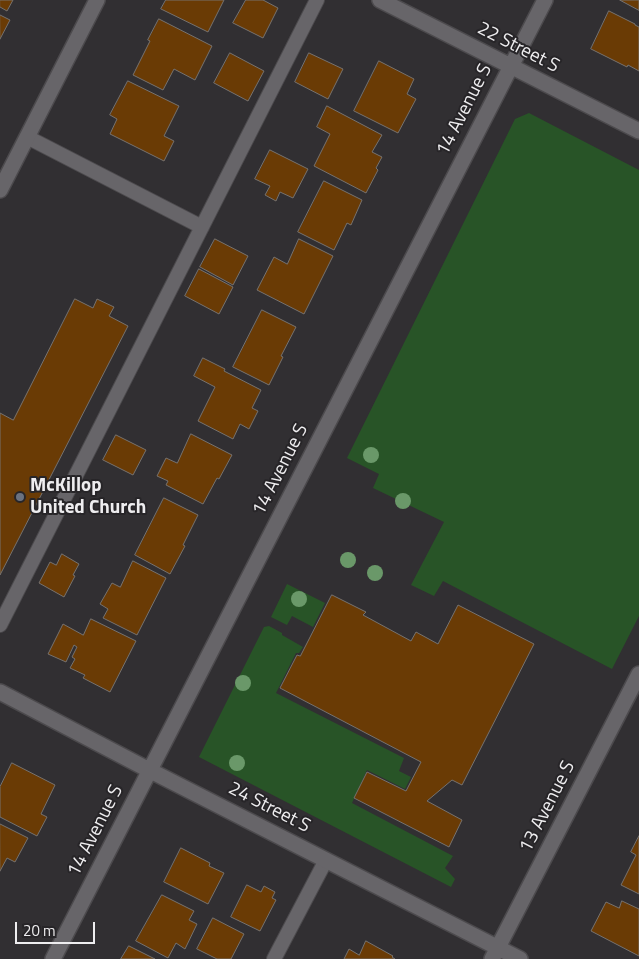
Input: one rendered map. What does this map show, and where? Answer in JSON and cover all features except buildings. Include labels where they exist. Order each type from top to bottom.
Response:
[{"type":"street","points":[[0,190],[97,0]]},
{"type":"street","name":"22 Street S","points":[[380,0],[639,130]]},
{"type":"street","name":"14 Avenue S","points":[[53,959],[545,0]]},
{"type":"street","name":"13 Avenue S","points":[[495,953],[639,674]]},
{"type":"street","name":"24 Street S","points":[[0,692],[326,860],[495,953],[520,959]]},
{"type":"lane","points":[[0,625],[317,0]]},
{"type":"lane","points":[[27,137],[202,227]]},
{"type":"lane","points":[[274,959],[326,860]]},
{"type":"green space","points":[[529,113],[639,170],[639,616],[612,669],[443,581],[434,596],[411,585],[444,522],[373,488],[379,474],[347,458],[515,119]]},
{"type":"green space","points":[[287,584],[325,603],[313,627],[292,616],[287,625],[271,617]]},
{"type":"green space","points":[[269,626],[303,647],[299,653],[296,653],[276,693],[404,758],[399,771],[411,777],[405,789],[367,770],[352,803],[453,856],[445,868],[455,879],[451,887],[199,757],[264,627]]},
{"type":"place","name":"McKillop United Church","points":[[20,497]]}]
